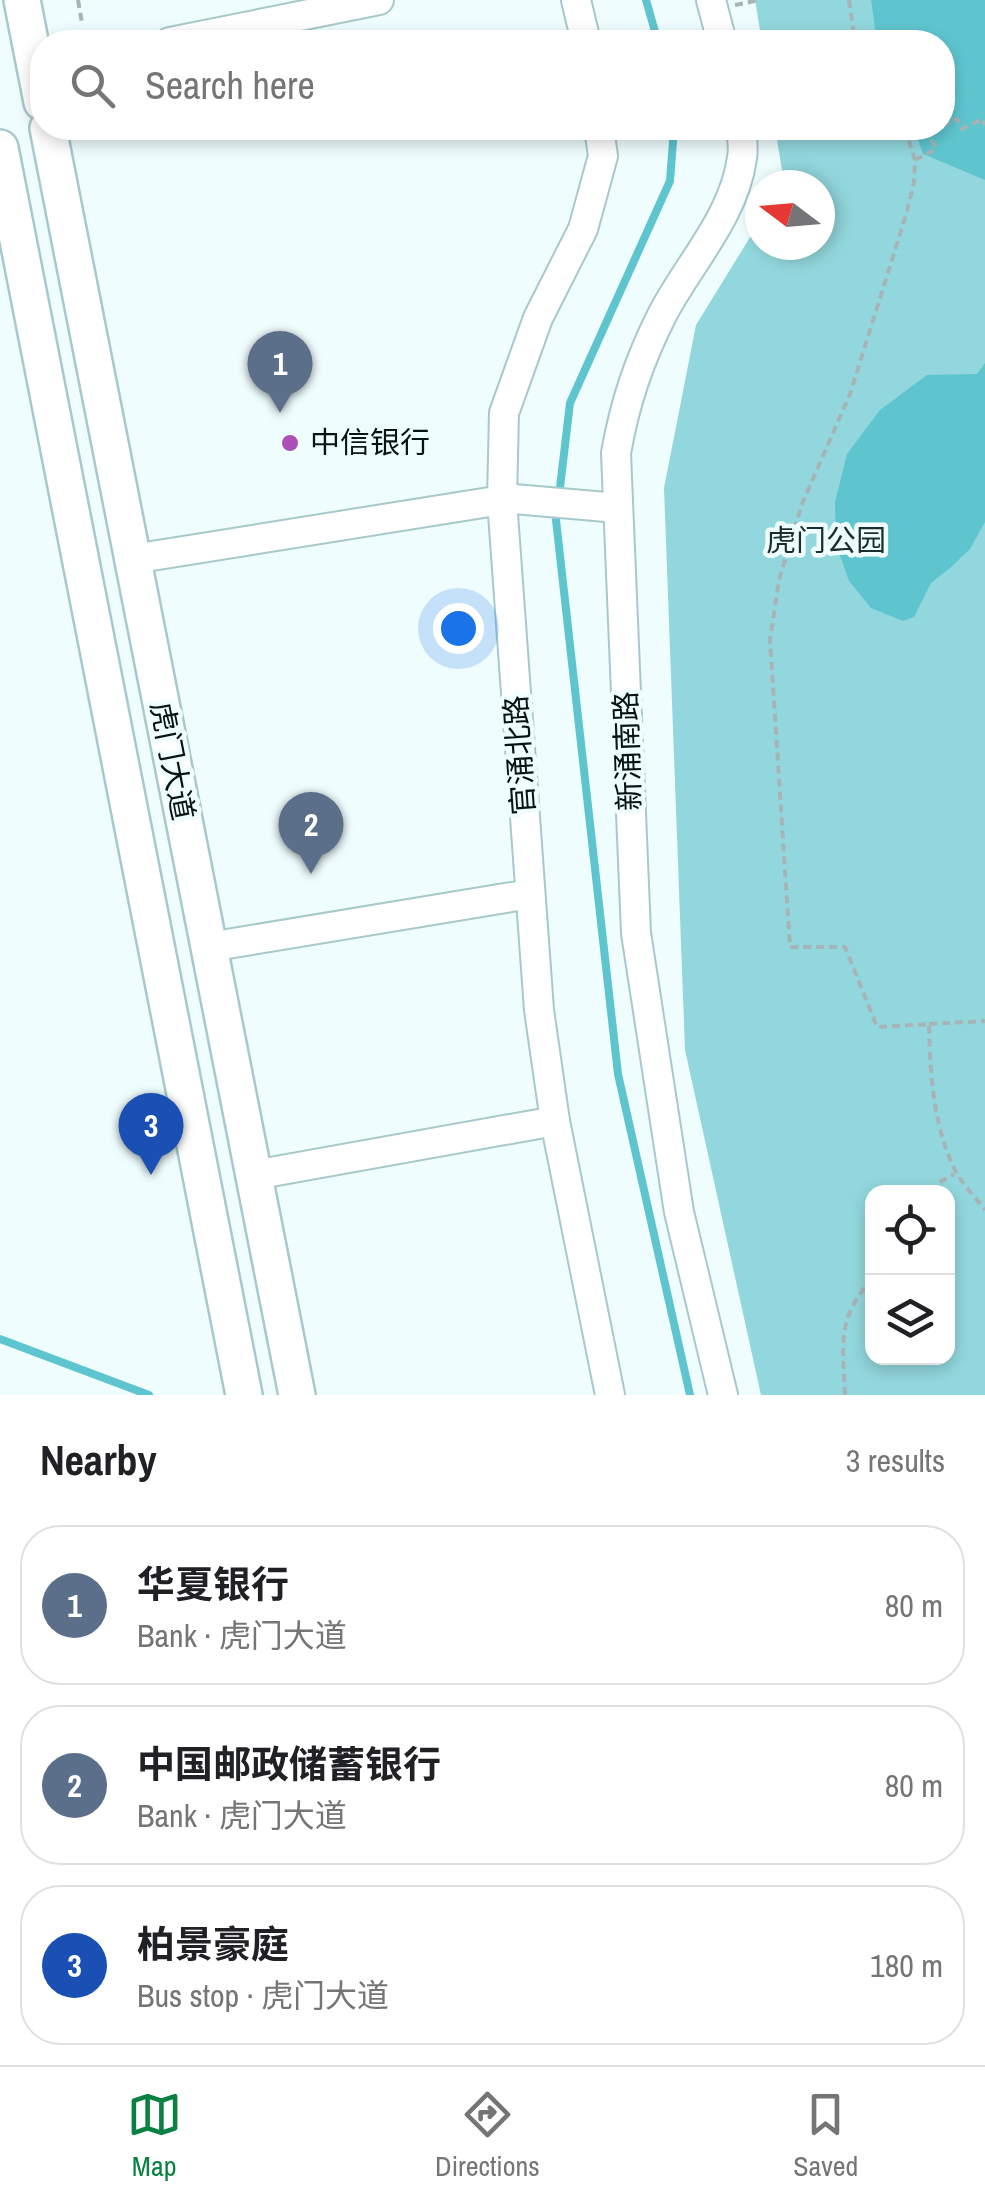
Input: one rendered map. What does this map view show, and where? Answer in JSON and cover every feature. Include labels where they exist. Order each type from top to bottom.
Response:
[{"type":"main road","points":[[22,0],[30,36]]},
{"type":"main road","name":"虎门大道","points":[[50,140],[298,1395]]},
{"type":"main road","name":"虎门大道","points":[[0,148],[244,1395]]},
{"type":"street","points":[[230,30],[379,0]]},
{"type":"street","points":[[576,0],[583,30]]},
{"type":"street","points":[[711,0],[719,30]]},
{"type":"street","name":"官涌北路","points":[[601,140],[603,156],[583,230],[538,318],[504,413],[516,501],[530,894],[539,1010],[555,1121],[610,1395]]},
{"type":"street","name":"新涌南路","points":[[724,1395],[679,1212],[636,933],[607,507],[624,406],[641,359],[736,186],[742,140]]},
{"type":"street","points":[[133,559],[516,501],[607,507]]},
{"type":"street","points":[[209,947],[530,894]]},
{"type":"street","points":[[254,1175],[555,1121]]},
{"type":"path","points":[[78,0],[82,22]]},
{"type":"path","points":[[849,0],[853,30]]},
{"type":"path","points":[[955,120],[962,129],[982,119],[985,126]]},
{"type":"path","points":[[909,140],[915,160],[906,214],[850,394],[802,504],[779,580],[770,640],[790,947],[845,947],[877,1027],[985,1021]]},
{"type":"path","points":[[915,160],[936,149],[931,140]]},
{"type":"path","points":[[929,1024],[930,1062],[940,1128],[957,1174],[985,1210]]},
{"type":"path","points":[[937,1185],[957,1174]]},
{"type":"path","points":[[845,1395],[843,1351],[848,1314],[865,1288]]},
{"type":"green space","name":"虎门公园","points":[[755,0],[985,0],[985,1395],[761,1395],[685,1050],[664,488],[696,325],[745,245],[745,260],[835,260],[835,170],[782,170],[777,140],[955,140],[955,30],[760,30]]},
{"type":"shaded area","points":[[871,0],[985,0],[985,180],[923,154],[918,140],[955,140],[955,30],[875,30]]},
{"type":"shaded area","points":[[985,363],[985,522],[970,549],[931,583],[914,617],[903,621],[871,608],[849,581],[836,544],[835,502],[847,454],[880,410],[927,375],[977,374]]},
{"type":"waterway","points":[[646,0],[655,30]]},
{"type":"waterway","points":[[559,496],[570,403],[670,181],[673,140]]},
{"type":"waterway","points":[[558,510],[556,520],[618,1074],[690,1395]]},
{"type":"waterway","points":[[0,1339],[149,1395]]},
{"type":"place","name":"华夏银行","points":[[280,413]]},
{"type":"place","name":"中信银行","points":[[290,443]]},
{"type":"place","name":"中国邮政储蓄银行","points":[[311,874]]},
{"type":"place","name":"柏景豪庭","points":[[151,1175]]}]
